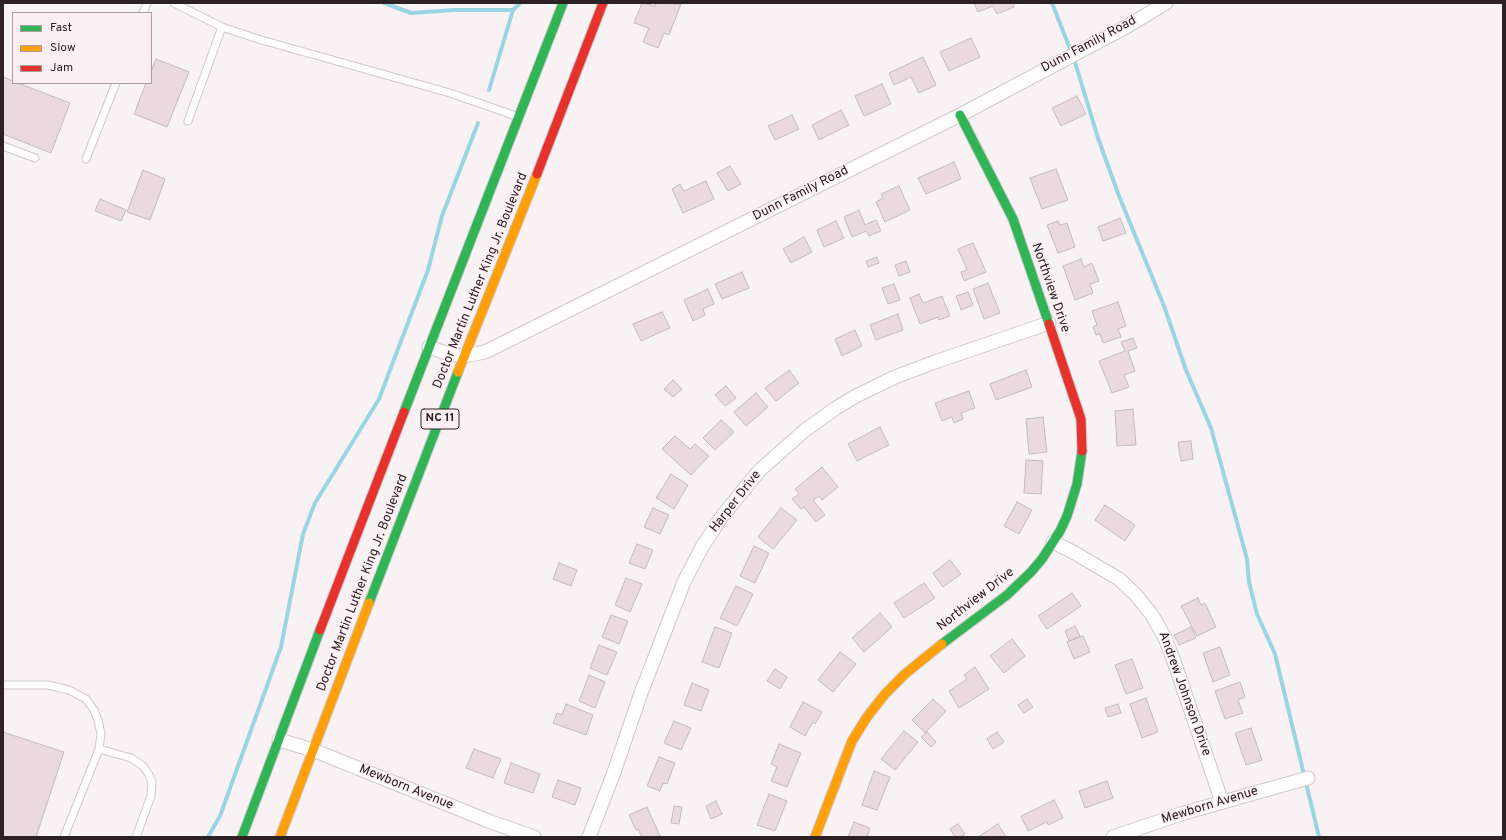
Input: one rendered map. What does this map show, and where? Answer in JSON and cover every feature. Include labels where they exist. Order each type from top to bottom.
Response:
[{"type":"main road","name":"Doctor Martin Luther King Jr. Boulevard","points":[[242,837],[518,116],[563,3]]},
{"type":"main road","name":"Doctor Martin Luther King Jr. Boulevard","points":[[280,837],[464,356],[518,224],[603,3]]},
{"type":"main road","name":"Northview Drive","points":[[815,837],[852,741],[867,717],[885,694],[905,674],[927,655],[1019,584],[1042,559],[1067,516],[1077,484],[1080,468],[1082,434],[1081,419],[1013,219],[960,114]]},
{"type":"street","name":"Dunn Family Road","points":[[429,348],[448,354],[464,356],[485,352],[492,349],[960,114],[1126,27],[1166,3]]},
{"type":"street","name":"Harper Drive","points":[[589,837],[613,775],[641,693],[684,582],[702,548],[723,515],[755,476],[774,456],[804,431],[825,415],[854,397],[894,377],[1049,323]]},
{"type":"street","name":"Andrew Johnson Drive","points":[[1053,542],[1119,579],[1135,594],[1152,615],[1165,638],[1175,664],[1222,802]]},
{"type":"street","name":"Mewborn Avenue","points":[[279,740],[313,750],[491,822],[534,837]]},
{"type":"street","name":"Mewborn Avenue","points":[[1113,837],[1150,831],[1222,802],[1308,778]]},
{"type":"lane","points":[[174,3],[222,27],[258,40],[450,93],[518,116]]},
{"type":"lane","points":[[188,121],[222,27]]},
{"type":"lane","points":[[86,159],[116,84]]},
{"type":"lane","points":[[3,146],[35,158]]},
{"type":"lane","points":[[3,685],[48,685],[69,690],[86,699],[94,710],[101,734],[99,749],[64,837]]},
{"type":"lane","points":[[99,749],[131,758],[143,766],[152,782],[151,796],[136,837]]},
{"type":"building","points":[[642,3],[655,6],[656,3],[681,4],[669,35],[664,33],[658,48],[643,42],[649,28],[634,23]]},
{"type":"building","points":[[974,3],[1013,3],[1014,7],[997,14],[993,6],[978,12]]},
{"type":"building","points":[[971,38],[980,57],[949,71],[940,52]]},
{"type":"building","points":[[923,57],[936,85],[919,93],[911,77],[894,85],[889,73]]},
{"type":"building","points":[[156,59],[189,72],[167,127],[134,114],[146,84],[152,84],[152,69]]},
{"type":"building","points":[[3,77],[12,81],[12,84],[21,84],[70,103],[51,153],[3,134]]},
{"type":"building","points":[[882,84],[891,104],[864,116],[855,96]]},
{"type":"building","points":[[1077,96],[1086,114],[1061,126],[1052,108]]},
{"type":"building","points":[[841,110],[849,125],[819,140],[812,125]]},
{"type":"building","points":[[792,115],[799,129],[775,140],[768,126]]},
{"type":"building","points":[[954,162],[961,179],[926,194],[918,178]]},
{"type":"building","points":[[730,166],[741,184],[728,191],[717,173]]},
{"type":"building","points":[[1056,169],[1068,200],[1042,209],[1030,178]]},
{"type":"building","points":[[143,170],[165,179],[150,220],[127,212]]},
{"type":"building","points":[[706,181],[714,199],[683,213],[672,189],[680,184],[684,191]]},
{"type":"building","points":[[899,186],[910,210],[885,222],[876,202],[883,198],[881,194]]},
{"type":"building","points":[[100,199],[126,210],[121,221],[95,211]]},
{"type":"building","points":[[859,210],[865,225],[876,220],[881,231],[869,236],[866,231],[852,237],[844,217]]},
{"type":"building","points":[[1120,218],[1126,233],[1103,241],[1098,227]]},
{"type":"building","points":[[836,221],[844,238],[824,247],[817,230]]},
{"type":"building","points":[[1058,221],[1060,225],[1067,223],[1075,247],[1058,253],[1047,225]]},
{"type":"building","points":[[804,237],[812,252],[791,263],[783,249]]},
{"type":"building","points":[[973,243],[986,272],[964,281],[961,272],[967,270],[958,249]]},
{"type":"building","points":[[877,257],[879,263],[868,267],[866,261]]},
{"type":"building","points":[[1081,259],[1084,267],[1092,263],[1099,281],[1090,284],[1093,293],[1075,300],[1063,266]]},
{"type":"building","points":[[906,261],[910,272],[899,276],[895,265]]},
{"type":"building","points":[[742,272],[749,288],[722,299],[715,284]]},
{"type":"building","points":[[988,283],[1000,313],[984,319],[973,289]]},
{"type":"building","points":[[894,284],[900,300],[888,304],[882,288]]},
{"type":"building","points":[[708,289],[714,304],[703,309],[705,315],[693,321],[684,300]]},
{"type":"building","points":[[968,292],[973,305],[961,310],[956,296]]},
{"type":"building","points":[[919,294],[923,303],[942,296],[950,316],[939,320],[938,317],[920,324],[910,298]]},
{"type":"building","points":[[1118,302],[1126,326],[1118,329],[1121,337],[1103,343],[1100,334],[1096,335],[1093,327],[1097,325],[1092,311]]},
{"type":"building","points":[[662,312],[670,328],[641,341],[633,324]]},
{"type":"building","points":[[898,314],[903,330],[876,340],[870,325]]},
{"type":"building","points":[[855,330],[862,346],[842,356],[835,339]]},
{"type":"building","points":[[1133,338],[1137,348],[1128,351],[1135,371],[1124,375],[1129,387],[1112,393],[1099,361],[1125,351],[1121,342]]},
{"type":"building","points":[[789,370],[799,383],[776,401],[765,388]]},
{"type":"building","points":[[1026,370],[1032,387],[996,400],[990,384]]},
{"type":"building","points":[[673,380],[682,389],[673,397],[664,389]]},
{"type":"building","points":[[726,386],[736,398],[725,406],[715,395]]},
{"type":"building","points":[[969,391],[975,408],[961,413],[963,419],[954,423],[952,417],[942,421],[935,403]]},
{"type":"building","points":[[756,393],[768,407],[746,426],[734,412]]},
{"type":"building","points":[[1133,409],[1136,445],[1117,446],[1115,411]]},
{"type":"building","points":[[1043,417],[1047,452],[1029,454],[1026,419]]},
{"type":"building","points":[[721,420],[734,432],[715,450],[703,438]]},
{"type":"building","points":[[880,427],[889,445],[857,461],[848,444]]},
{"type":"building","points":[[675,436],[690,449],[695,444],[709,456],[691,475],[662,449]]},
{"type":"building","points":[[1191,441],[1193,459],[1181,461],[1178,442]]},
{"type":"building","points":[[1026,460],[1043,461],[1041,494],[1024,493]]},
{"type":"building","points":[[822,467],[838,487],[822,500],[819,496],[813,500],[825,515],[816,522],[804,507],[801,509],[792,499],[799,494],[795,489]]},
{"type":"building","points":[[671,474],[688,485],[674,509],[656,498]]},
{"type":"building","points":[[1017,502],[1032,510],[1019,534],[1004,526]]},
{"type":"building","points":[[1105,505],[1135,525],[1125,541],[1095,520]]},
{"type":"building","points":[[653,508],[669,515],[660,534],[644,527]]},
{"type":"building","points":[[781,508],[797,520],[773,549],[758,537]]},
{"type":"building","points":[[637,544],[653,550],[645,569],[629,563]]},
{"type":"building","points":[[754,546],[769,553],[755,583],[740,576]]},
{"type":"building","points":[[950,560],[961,574],[943,587],[933,573]]},
{"type":"building","points":[[559,563],[577,570],[571,586],[553,579]]},
{"type":"building","points":[[626,578],[642,584],[630,612],[615,605]]},
{"type":"building","points":[[924,583],[935,598],[904,618],[894,603]]},
{"type":"building","points":[[736,586],[753,594],[737,626],[720,618]]},
{"type":"building","points":[[1072,593],[1081,606],[1047,629],[1038,616]]},
{"type":"building","points":[[1198,598],[1201,605],[1205,603],[1216,627],[1197,636],[1181,606]]},
{"type":"building","points":[[880,613],[892,627],[864,652],[852,638]]},
{"type":"building","points":[[611,615],[628,621],[619,644],[602,637]]},
{"type":"building","points":[[1075,626],[1080,636],[1069,641],[1065,631]]},
{"type":"building","points":[[715,627],[732,633],[719,668],[702,662]]},
{"type":"building","points":[[1191,627],[1196,638],[1179,645],[1174,635]]},
{"type":"building","points":[[1083,636],[1090,652],[1074,659],[1067,642]]},
{"type":"building","points":[[1012,639],[1025,656],[1004,673],[990,656]]},
{"type":"building","points":[[599,645],[617,652],[607,675],[590,668]]},
{"type":"building","points":[[1220,647],[1230,675],[1213,682],[1203,653]]},
{"type":"building","points":[[840,652],[856,664],[833,692],[818,680]]},
{"type":"building","points":[[1132,659],[1143,688],[1126,694],[1115,665]]},
{"type":"building","points":[[975,667],[989,689],[959,708],[949,691],[967,679],[964,675]]},
{"type":"building","points":[[775,669],[787,677],[780,689],[767,681]]},
{"type":"building","points":[[589,675],[605,682],[595,708],[579,701]]},
{"type":"building","points":[[1240,682],[1245,697],[1238,700],[1243,713],[1225,719],[1215,691]]},
{"type":"building","points":[[692,683],[709,690],[701,711],[684,705]]},
{"type":"building","points":[[1146,698],[1158,732],[1142,738],[1130,704]]},
{"type":"building","points":[[933,699],[946,711],[925,733],[912,720]]},
{"type":"building","points":[[1027,699],[1033,707],[1024,713],[1018,705]]},
{"type":"building","points":[[803,702],[822,712],[815,724],[813,722],[805,736],[790,727]]},
{"type":"building","points":[[566,704],[593,715],[586,735],[553,723],[557,713],[562,715]]},
{"type":"building","points":[[1118,704],[1121,713],[1108,717],[1105,708]]},
{"type":"building","points":[[674,721],[691,728],[681,750],[664,743]]},
{"type":"building","points":[[1251,728],[1262,760],[1246,765],[1235,733]]},
{"type":"building","points":[[904,731],[918,742],[895,770],[881,759]]},
{"type":"building","points":[[3,732],[64,752],[36,837],[3,837]]},
{"type":"building","points":[[927,732],[936,742],[931,747],[921,737]]},
{"type":"building","points":[[997,732],[1004,742],[993,749],[987,739]]},
{"type":"building","points":[[779,744],[801,753],[787,787],[771,781],[777,767],[771,764]]},
{"type":"building","points":[[474,749],[501,759],[493,778],[466,768]]},
{"type":"building","points":[[659,757],[675,763],[667,784],[663,783],[660,791],[647,786]]},
{"type":"building","points":[[511,763],[540,774],[533,793],[504,783]]},
{"type":"building","points":[[874,771],[890,777],[877,810],[862,805]]},
{"type":"building","points":[[558,780],[581,788],[575,805],[552,797]]},
{"type":"building","points":[[1107,781],[1113,798],[1085,808],[1079,791]]},
{"type":"building","points":[[769,794],[787,801],[775,831],[757,825]]},
{"type":"building","points":[[1054,800],[1063,818],[1048,825],[1047,822],[1028,831],[1021,816]]},
{"type":"building","points":[[716,801],[722,814],[711,819],[706,806]]},
{"type":"building","points":[[674,806],[682,807],[679,824],[671,823]]},
{"type":"building","points":[[647,807],[660,836],[658,837],[642,837],[638,829],[636,830],[629,815]]},
{"type":"building","points":[[854,822],[870,828],[867,837],[848,837]]},
{"type":"building","points":[[958,824],[965,834],[960,837],[955,837],[950,829]]},
{"type":"building","points":[[998,824],[1006,837],[978,837]]},
{"type":"waterway","points":[[384,3],[411,13],[455,10],[513,10],[520,3]]},
{"type":"waterway","points":[[1052,3],[1074,59],[1098,138],[1119,196],[1164,306],[1186,370],[1211,428],[1247,559],[1249,582],[1257,614],[1275,654],[1319,837]]},
{"type":"waterway","points":[[489,90],[513,10]]},
{"type":"waterway","points":[[208,837],[220,816],[281,647],[303,534],[315,503],[379,399],[428,270],[442,216],[478,123]]},
{"type":"traffic: fast","points":[[404,412],[563,3]]},
{"type":"traffic: fast","points":[[960,115],[1013,219],[1049,324]]},
{"type":"traffic: fast","points":[[369,603],[458,372]]},
{"type":"traffic: fast","points":[[942,644],[1007,595],[1042,559],[1060,531],[1067,516],[1077,484],[1082,451]]},
{"type":"traffic: fast","points":[[242,837],[320,630]]},
{"type":"traffic: slow","points":[[458,372],[537,174]]},
{"type":"traffic: slow","points":[[280,837],[369,603]]},
{"type":"traffic: slow","points":[[815,837],[852,741],[867,717],[885,694],[905,674],[942,644]]},
{"type":"traffic: jam","points":[[537,174],[603,3]]},
{"type":"traffic: jam","points":[[1049,324],[1081,419],[1082,451]]},
{"type":"traffic: jam","points":[[320,630],[404,412]]}]
